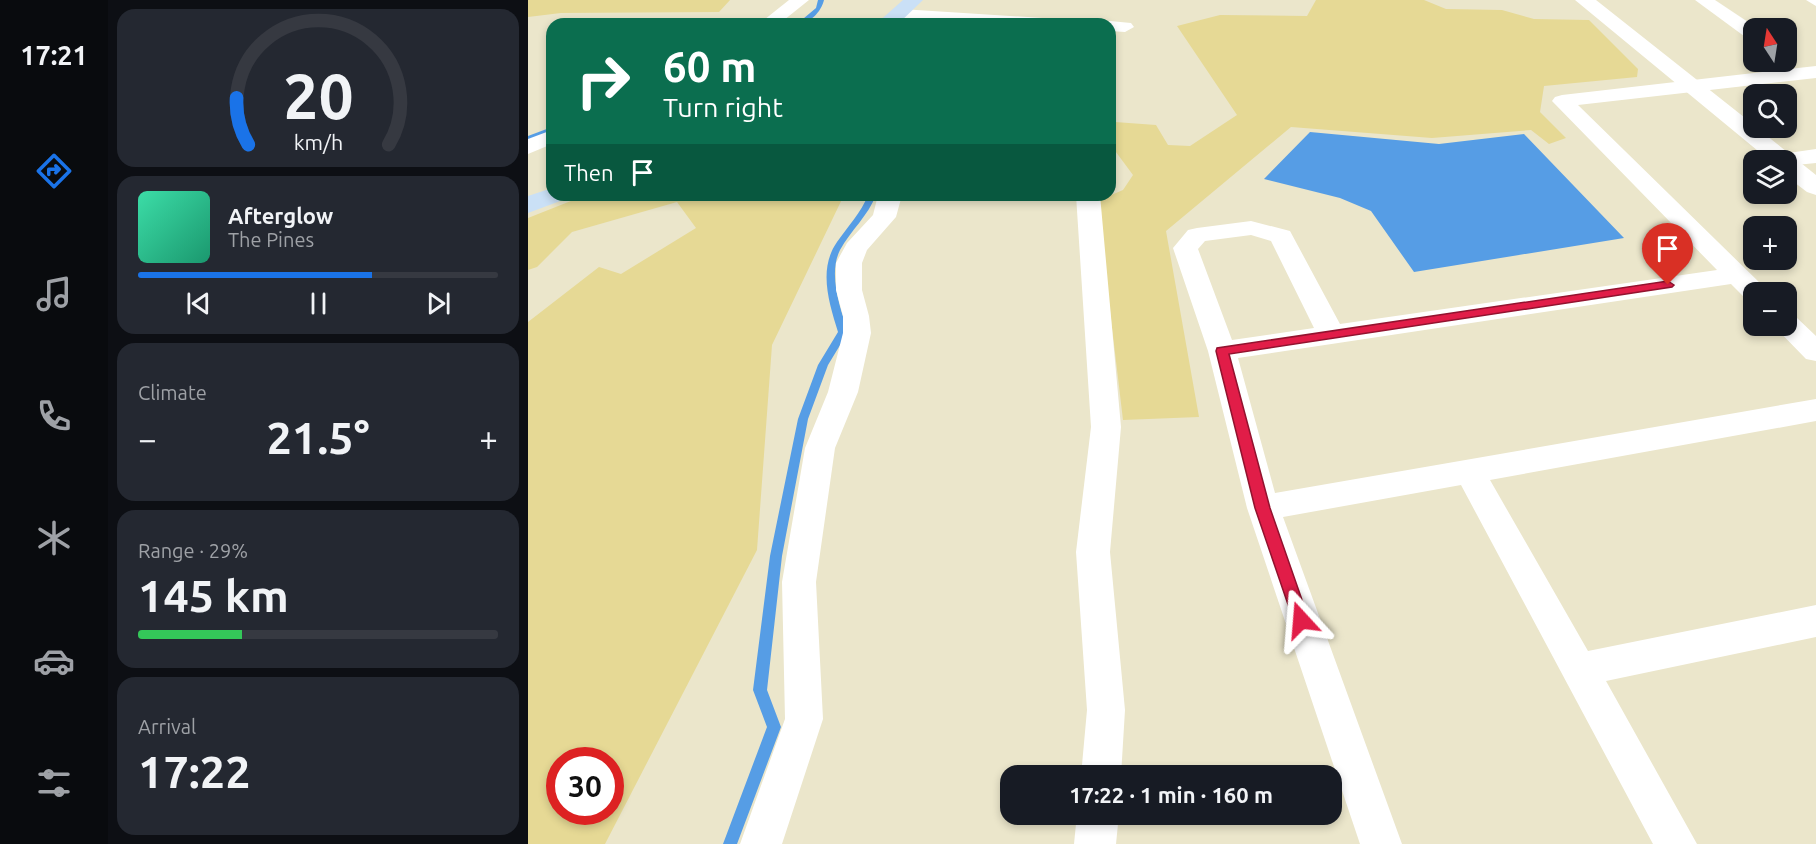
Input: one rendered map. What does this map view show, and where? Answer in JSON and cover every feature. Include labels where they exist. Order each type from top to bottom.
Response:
[{"type":"main road","points":[[528,205],[546,198]]},
{"type":"street","points":[[776,18],[800,0]]},
{"type":"street","points":[[1584,0],[1688,87],[1770,150]]},
{"type":"street","points":[[1704,0],[1743,27]]},
{"type":"street","points":[[900,13],[972,18]]},
{"type":"street","points":[[1797,64],[1812,73]]},
{"type":"street","points":[[1743,282],[1562,101],[1812,73]]},
{"type":"street","points":[[528,147],[546,139]]},
{"type":"street","points":[[1797,159],[1816,156]]},
{"type":"street","points":[[1797,172],[1816,187]]},
{"type":"street","points":[[761,844],[804,719],[799,582],[820,448],[843,392],[857,333],[856,316],[849,290],[849,262],[856,248],[884,217],[888,201]]},
{"type":"street","points":[[1088,201],[1106,427],[1093,552],[1106,710],[1102,765]]},
{"type":"street","points":[[1331,334],[1281,236],[1251,228],[1197,235],[1185,248],[1222,351],[1263,508],[1381,844]]},
{"type":"street","points":[[1222,351],[1331,334],[1743,284]]},
{"type":"street","points":[[1797,334],[1816,352]]},
{"type":"street","points":[[1263,508],[1816,410]]},
{"type":"street","points":[[1470,473],[1676,844]]},
{"type":"street","points":[[1578,670],[1816,621]]},
{"type":"street","points":[[1095,844],[1097,825]]},
{"type":"shaded area","points":[[528,0],[730,0],[719,12],[561,13],[528,17]]},
{"type":"shaded area","points":[[1316,0],[1424,0],[1446,9],[1502,10],[1534,19],[1589,20],[1638,69],[1637,77],[1544,86],[1540,112],[1566,138],[1549,144],[1531,130],[1432,138],[1291,127],[1166,231],[1199,417],[1123,420],[1097,201],[1116,201],[1116,193],[1123,190],[1133,175],[1116,152],[1116,122],[1156,125],[1168,145],[1190,146],[1237,115],[1177,26],[1220,15],[1307,16]]},
{"type":"shaded area","points":[[571,201],[841,201],[772,345],[757,550],[624,807],[624,747],[546,747],[546,825],[615,825],[605,844],[528,844],[528,322],[599,267],[621,274],[696,228],[677,202],[572,232],[537,267],[528,270],[528,218]]},
{"type":"water","points":[[1310,132],[1439,144],[1524,134],[1624,238],[1414,272],[1371,211],[1340,198],[1264,179]]},
{"type":"waterway","points":[[808,18],[819,9],[821,0]]},
{"type":"waterway","points":[[528,139],[546,132]]},
{"type":"waterway","points":[[730,844],[774,727],[760,690],[776,556],[803,419],[823,365],[843,332],[832,290],[833,258],[836,250],[861,217],[870,201]]},
{"type":"route","points":[[1301,620],[1263,508],[1222,351],[1668,285]]}]
